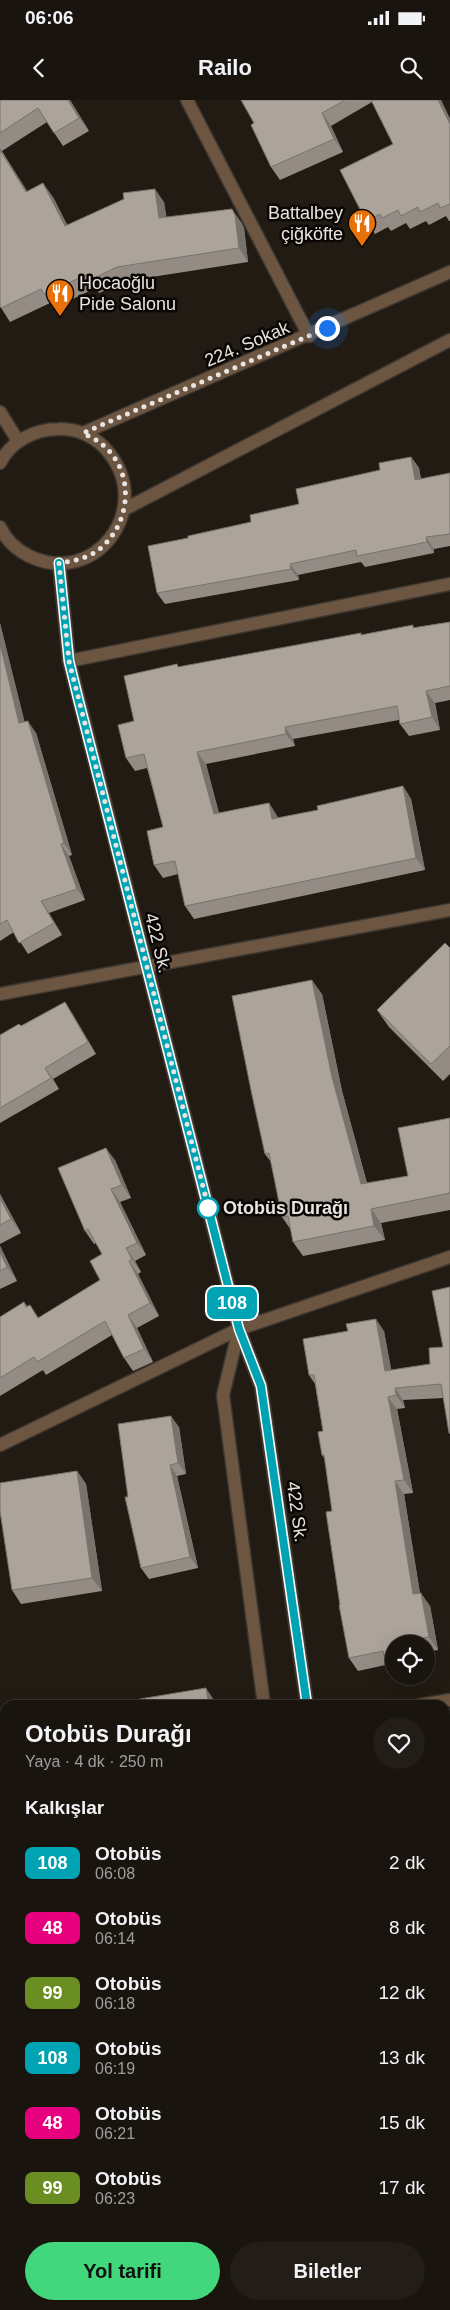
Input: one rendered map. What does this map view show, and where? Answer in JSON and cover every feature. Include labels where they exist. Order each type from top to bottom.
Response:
[{"type":"street","points":[[187,100],[309,336]]},
{"type":"street","name":"224. Sokak","points":[[83,433],[309,336],[450,272]]},
{"type":"street","points":[[125,509],[450,340]]},
{"type":"street","points":[[0,412],[18,442]]},
{"type":"street","points":[[0,464],[18,442],[37,432],[60,428],[83,433],[103,445],[118,464],[126,486],[125,509],[116,531],[101,549],[80,560],[59,563],[38,560],[19,551],[2,535]]},
{"type":"street","name":"422 Sk.","points":[[59,563],[69,661],[239,1329],[261,1386],[306,1700]]},
{"type":"street","points":[[69,661],[450,584]]},
{"type":"street","points":[[0,994],[450,910]]},
{"type":"street","points":[[0,1445],[239,1329],[450,1257]]},
{"type":"street","name":"422 Sk.","points":[[239,1329],[223,1395],[263,1700]]},
{"type":"building","points":[[0,100],[68,100],[79,118],[54,133],[38,108],[0,133]]},
{"type":"building","points":[[241,100],[345,100],[322,113],[334,139],[271,167],[251,125],[254,123]]},
{"type":"building","points":[[371,100],[438,100],[450,124],[450,204],[440,208],[438,203],[420,212],[418,207],[401,216],[398,210],[382,218],[380,214],[366,221],[340,170],[393,144]]},
{"type":"building","points":[[0,150],[26,192],[43,183],[65,226],[124,199],[123,193],[155,189],[159,218],[232,209],[235,215],[239,248],[117,267],[90,280],[88,274],[44,294],[41,289],[1,308]]},
{"type":"building","points":[[411,457],[415,480],[450,473],[450,534],[426,537],[427,542],[357,556],[356,550],[290,564],[291,569],[157,593],[148,546],[251,522],[250,515],[299,504],[296,489],[380,470],[379,463]]},
{"type":"building","points":[[450,622],[450,686],[426,691],[432,717],[400,724],[397,706],[285,727],[286,734],[197,752],[214,814],[269,803],[272,819],[318,810],[317,806],[403,786],[416,858],[185,906],[175,861],[154,865],[147,831],[163,827],[144,754],[126,758],[118,725],[134,721],[124,676],[177,664],[178,667],[361,633],[361,635],[413,625],[413,628]]},
{"type":"building","points":[[0,644],[19,723],[28,721],[64,843],[61,844],[77,889],[41,901],[54,923],[19,943],[7,920],[0,924]]},
{"type":"building","points":[[445,943],[450,948],[450,1046],[431,1064],[377,1010]]},
{"type":"building","points":[[312,980],[332,1077],[361,1184],[408,1176],[398,1128],[450,1118],[450,1193],[371,1209],[374,1226],[293,1242],[288,1216],[282,1217],[269,1153],[265,1154],[232,996]]},
{"type":"building","points":[[65,1002],[88,1042],[45,1068],[51,1078],[0,1108],[0,1035]]},
{"type":"building","points":[[106,1148],[122,1185],[111,1189],[137,1243],[126,1248],[132,1259],[129,1261],[150,1303],[128,1315],[144,1349],[124,1358],[105,1321],[37,1362],[34,1357],[0,1378],[0,1317],[24,1302],[26,1307],[30,1305],[38,1318],[100,1280],[90,1261],[102,1254],[88,1229],[85,1231],[58,1168]]},
{"type":"building","points":[[0,1198],[11,1219],[0,1225]]},
{"type":"building","points":[[0,1252],[7,1267],[0,1271]]},
{"type":"building","points":[[450,1287],[450,1433],[441,1384],[395,1388],[396,1395],[388,1397],[404,1480],[395,1481],[413,1594],[421,1593],[429,1635],[385,1635],[385,1656],[383,1651],[349,1658],[339,1605],[326,1512],[332,1511],[324,1455],[322,1455],[318,1432],[323,1431],[314,1375],[309,1375],[303,1339],[348,1331],[346,1324],[376,1319],[385,1371],[430,1364],[429,1348],[443,1347],[432,1291]]},
{"type":"building","points":[[171,1416],[178,1463],[170,1465],[190,1557],[141,1568],[125,1497],[128,1497],[118,1424]]},
{"type":"building","points":[[77,1471],[92,1578],[12,1590],[0,1511],[0,1483]]},
{"type":"building","points":[[206,1688],[208,1700],[140,1700]]},
{"type":"bus line","name":"108","points":[[59,563],[69,661],[78,698],[239,1329],[261,1386],[306,1700]]},
{"type":"place","name":"Battalbey çiğköfte","points":[[362,247]]},
{"type":"place","name":"Hocaoğlu Pide Salonu","points":[[60,317]]},
{"type":"place","name":"Otobüs Durağı","points":[[208,1208]]},
{"type":"route","points":[[208,1208],[210,1214],[69,661],[59,563],[80,560],[101,549],[116,531],[125,509],[126,486],[118,464],[103,445],[83,433],[327,328]]}]
